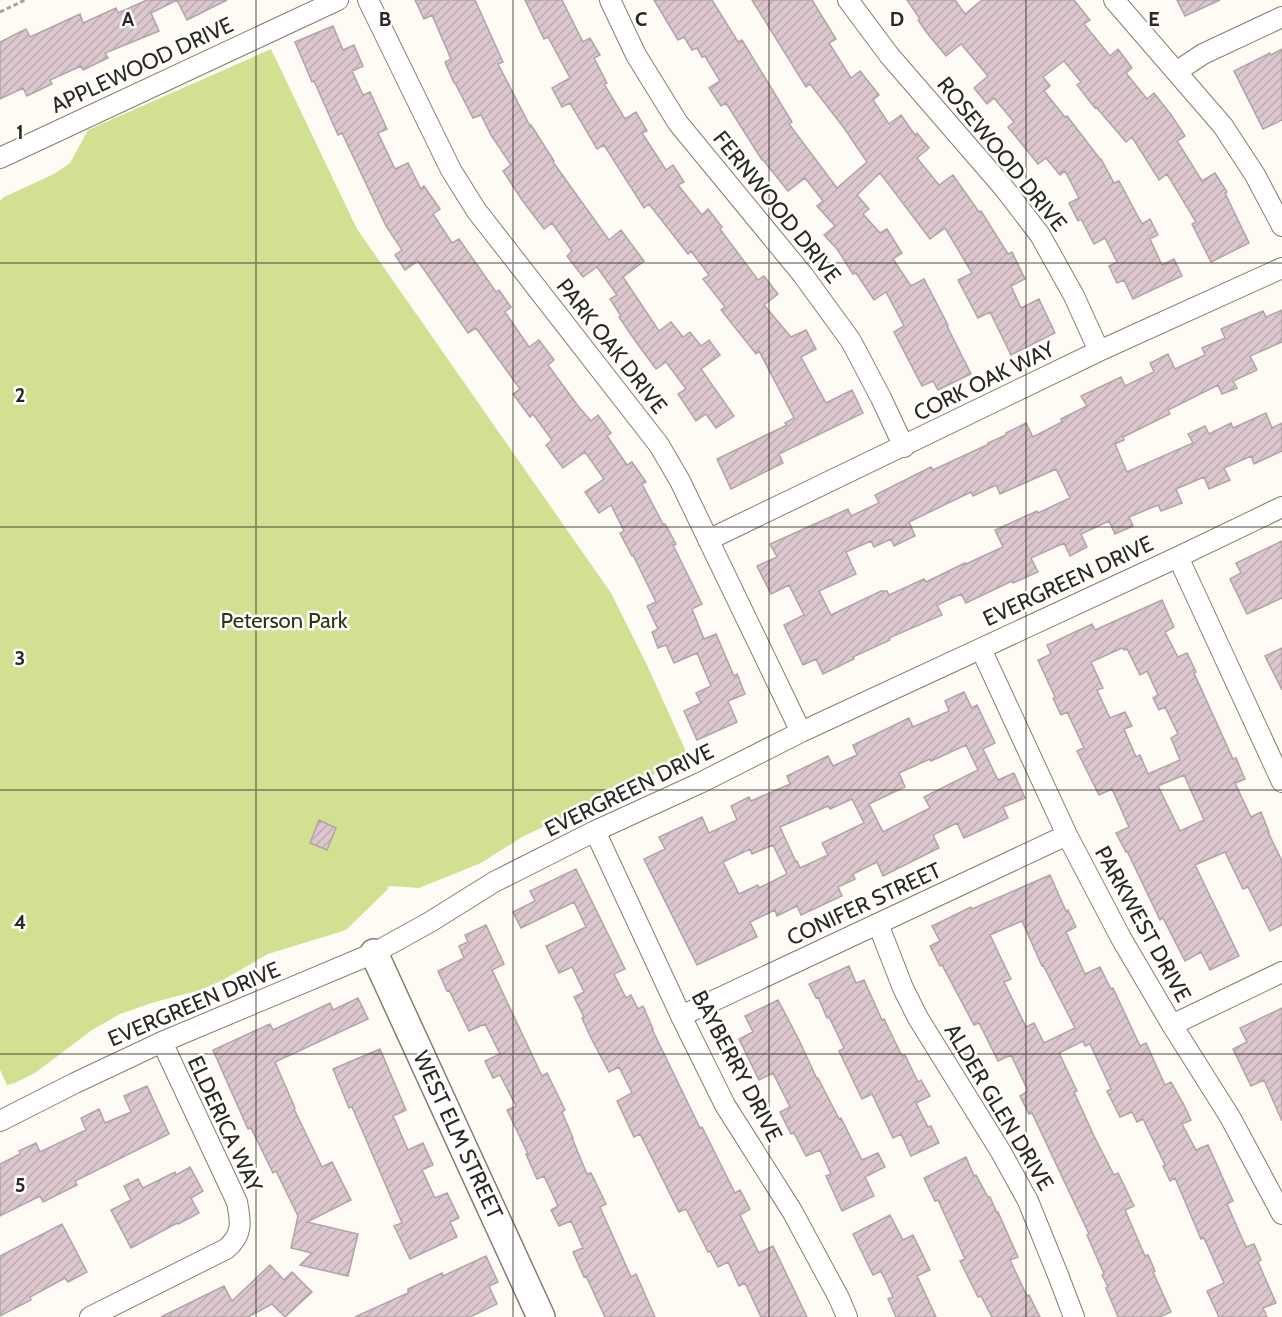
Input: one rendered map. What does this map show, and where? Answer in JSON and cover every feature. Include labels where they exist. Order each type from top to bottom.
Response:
[{"type":"street","name":"APPLEWOOD DRIVE","points":[[0,158],[338,0]]},
{"type":"street","name":"PARK OAK DRIVE","points":[[368,0],[451,170],[476,210],[659,444],[681,481],[801,732]]},
{"type":"street","name":"FERNWOOD DRIVE","points":[[610,0],[636,56],[678,123],[803,275],[851,341],[881,398],[903,447]]},
{"type":"street","name":"ROSEWOOD DRIVE","points":[[848,0],[889,56],[1004,188],[1040,235],[1074,296],[1099,351]]},
{"type":"street","points":[[1114,0],[1223,126],[1255,175],[1282,226]]},
{"type":"street","points":[[1176,72],[1203,54],[1282,17]]},
{"type":"street","name":"CORK OAK WAY","points":[[708,540],[1099,351],[1282,267]]},
{"type":"street","name":"EVERGREEN DRIVE","points":[[0,1121],[162,1042],[374,953],[430,922],[494,882],[595,831],[1282,507]]},
{"type":"street","points":[[1178,557],[1274,744],[1282,782]]},
{"type":"street","name":"PARKWEST DRIVE","points":[[981,649],[1067,835],[1121,938],[1230,1117],[1282,1214]]},
{"type":"street","name":"BAYBERRY DRIVE","points":[[595,831],[725,1105],[792,1211],[847,1317]]},
{"type":"street","name":"CONIFER STREET","points":[[681,1016],[1067,835]]},
{"type":"street","name":"ALDER GLEN DRIVE","points":[[878,924],[903,988],[918,1018],[1001,1152],[1028,1201],[1074,1317]]},
{"type":"street","name":"WEST ELM STREET","points":[[374,953],[541,1317]]},
{"type":"street","points":[[1172,1025],[1282,972]]},
{"type":"street","name":"ELDERICA WAY","points":[[90,1317],[226,1249],[237,1236],[241,1221],[237,1202],[162,1042]]},
{"type":"path","points":[[0,12],[25,0]]},
{"type":"green space","name":"Peterson Park","points":[[271,49],[357,229],[611,593],[689,758],[522,837],[481,863],[419,888],[386,887],[389,888],[346,930],[268,954],[223,980],[200,990],[120,1014],[92,1030],[35,1073],[7,1085],[0,1070],[0,201],[54,174],[70,163],[88,130]]},
{"type":"building","points":[[147,0],[177,0],[151,13],[159,31],[105,53],[108,58],[83,70],[81,66],[50,80],[52,84],[27,96],[23,88],[0,99],[0,42],[26,29],[30,37],[80,14],[83,23],[116,8],[118,13]]},
{"type":"building","points":[[177,0],[227,0],[187,20]]},
{"type":"building","points":[[415,0],[475,0],[503,62],[498,64],[530,126],[553,162],[609,240],[621,230],[644,261],[623,277],[659,331],[671,322],[683,337],[690,332],[701,346],[709,340],[720,355],[701,369],[734,416],[716,428],[706,414],[696,421],[678,394],[686,389],[666,362],[656,369],[636,342],[610,299],[617,295],[597,267],[583,277],[567,256],[572,251],[552,223],[544,229],[503,171],[511,165],[481,115],[473,118],[454,83],[445,62],[451,59],[432,15],[424,19]]},
{"type":"building","points":[[525,0],[562,0],[583,42],[590,38],[600,55],[594,58],[607,83],[604,84],[625,119],[636,112],[647,131],[642,133],[666,170],[673,165],[684,182],[678,185],[702,215],[708,209],[758,280],[764,276],[778,294],[764,305],[791,337],[806,330],[816,349],[801,357],[826,403],[852,390],[863,413],[779,454],[783,463],[731,489],[717,459],[787,425],[785,423],[794,418],[759,351],[756,354],[721,310],[725,307],[703,279],[709,275],[691,251],[688,254],[649,204],[644,208],[604,145],[597,149],[570,103],[562,107],[552,88],[570,78],[548,37],[544,39]]},
{"type":"building","points":[[654,0],[712,0],[738,42],[742,40],[792,122],[789,124],[837,188],[867,162],[810,84],[806,87],[752,0],[812,0],[836,39],[829,43],[851,78],[860,71],[879,95],[873,100],[889,124],[901,115],[915,135],[917,133],[929,148],[917,158],[939,185],[953,175],[979,212],[981,211],[1008,254],[1012,252],[1025,279],[1011,286],[1021,308],[1039,299],[1055,333],[1011,355],[990,312],[978,318],[958,280],[972,273],[945,228],[930,239],[880,173],[857,195],[869,209],[863,214],[880,233],[887,229],[902,253],[893,259],[911,286],[924,279],[971,374],[938,390],[933,381],[922,386],[894,332],[904,326],[886,292],[874,300],[856,273],[853,274],[837,249],[824,235],[835,226],[817,206],[823,201],[805,178],[788,191],[762,160],[726,103],[721,106],[709,88],[720,81],[705,56],[702,57],[697,48],[692,50],[684,37],[678,40]]},
{"type":"building","points":[[907,0],[955,0],[965,14],[982,0],[1074,0],[1090,20],[1084,24],[1110,56],[1118,49],[1132,68],[1126,73],[1147,99],[1154,93],[1172,116],[1185,136],[1177,141],[1202,181],[1215,173],[1227,192],[1225,193],[1249,243],[1211,262],[1192,224],[1196,222],[1167,174],[1159,180],[1132,137],[1126,142],[1095,108],[1077,85],[1081,82],[1064,61],[1043,77],[1050,86],[1044,91],[1101,159],[1114,183],[1119,181],[1142,224],[1150,219],[1158,235],[1150,239],[1162,265],[1174,259],[1182,276],[1133,299],[1124,280],[1117,283],[1109,266],[1117,262],[1105,238],[1094,244],[1081,219],[1078,221],[1069,203],[1079,198],[1065,171],[1060,175],[1046,158],[1038,164],[1008,127],[1014,122],[994,98],[987,104],[974,88],[988,76],[961,44],[946,56],[927,33]]},
{"type":"building","points":[[1177,0],[1220,0],[1185,16]]},
{"type":"building","points":[[333,26],[343,50],[354,45],[363,66],[352,71],[363,95],[370,92],[387,129],[378,133],[395,169],[408,163],[421,189],[424,186],[440,209],[433,214],[452,243],[459,239],[496,292],[499,290],[511,307],[505,312],[529,347],[539,340],[554,360],[548,365],[578,406],[591,421],[598,415],[611,433],[607,436],[627,465],[632,462],[646,482],[642,484],[676,544],[673,545],[702,604],[692,609],[704,639],[716,634],[734,676],[737,674],[745,694],[728,701],[737,722],[697,740],[684,711],[701,703],[696,693],[711,686],[697,653],[674,663],[666,645],[658,648],[652,632],[658,629],[647,606],[656,602],[620,533],[624,531],[611,505],[599,513],[585,492],[604,479],[585,452],[563,468],[546,445],[552,440],[533,414],[530,417],[513,394],[520,389],[476,328],[468,333],[418,261],[405,270],[395,255],[402,250],[386,226],[342,133],[338,135],[295,42]]},
{"type":"building","points":[[1282,49],[1282,120],[1263,129],[1234,71]]},
{"type":"building","points":[[1282,310],[1282,342],[1250,356],[1257,370],[1233,381],[1237,388],[1222,394],[1218,385],[1168,410],[1170,414],[1123,437],[1124,440],[1115,444],[1127,472],[1193,443],[1188,434],[1205,426],[1209,434],[1231,423],[1233,428],[1266,413],[1272,428],[1282,423],[1282,451],[1254,464],[1251,456],[1224,468],[1230,480],[1209,489],[1204,477],[1176,489],[1182,503],[1161,511],[1158,505],[1129,517],[1133,526],[1115,534],[1109,521],[1081,534],[1087,547],[1070,556],[1064,543],[1031,558],[1038,572],[1013,583],[1012,581],[966,603],[961,594],[937,605],[942,615],[889,638],[890,640],[823,674],[816,659],[803,665],[784,625],[804,615],[789,585],[771,594],[757,566],[777,557],[770,544],[848,509],[851,516],[879,503],[875,495],[931,467],[933,470],[989,444],[1026,423],[1033,437],[1087,406],[1081,396],[1121,377],[1125,386],[1154,372],[1150,363],[1168,354],[1175,369],[1205,355],[1202,348],[1225,338],[1221,329],[1263,311],[1266,317]],"holes":[[[1056,469],[1070,498],[995,530],[1003,547],[926,582],[924,579],[889,595],[887,591],[881,591],[831,615],[819,591],[856,574],[846,552],[871,541],[874,547],[891,539],[894,546],[915,536],[909,522],[971,492],[973,496],[996,485],[1000,494]]]},
{"type":"building","points":[[1282,541],[1282,598],[1247,614],[1230,579],[1241,573],[1236,563]]},
{"type":"building","points":[[1162,600],[1174,627],[1165,632],[1178,657],[1187,653],[1233,759],[1236,758],[1245,779],[1235,783],[1251,817],[1261,812],[1282,861],[1282,925],[1270,931],[1248,887],[1243,889],[1225,852],[1195,865],[1239,956],[1210,970],[1201,952],[1185,961],[1163,918],[1160,920],[1116,833],[1129,827],[1112,789],[1099,795],[1077,751],[1084,748],[1067,712],[1061,715],[1038,660],[1051,654],[1047,645],[1092,624],[1095,630]],"holes":[[[1122,648],[1127,649],[1140,675],[1147,671],[1158,695],[1153,698],[1159,710],[1165,707],[1178,734],[1171,738],[1180,760],[1148,774],[1140,755],[1136,757],[1124,729],[1132,726],[1125,712],[1110,718],[1097,690],[1103,688],[1091,662]],[[1184,775],[1204,820],[1180,831],[1158,786]]]},
{"type":"building","points":[[1282,648],[1282,690],[1265,656]]},
{"type":"building","points":[[964,692],[972,708],[977,705],[995,743],[983,749],[998,780],[1014,773],[1025,798],[1003,807],[1008,818],[964,838],[957,823],[933,835],[939,848],[883,876],[877,862],[853,874],[855,879],[838,887],[842,896],[801,915],[797,906],[777,916],[775,910],[750,922],[757,937],[697,965],[644,859],[665,849],[659,837],[702,817],[709,833],[737,820],[731,806],[749,797],[751,801],[790,784],[787,776],[828,756],[833,766],[857,755],[853,745],[909,718],[913,727],[949,711],[945,701]],"holes":[[[966,745],[978,770],[924,797],[930,808],[883,832],[869,804],[905,787],[899,773]],[[852,799],[864,823],[822,843],[828,855],[800,868],[780,827],[828,806],[830,809]],[[773,845],[787,874],[759,888],[758,885],[739,894],[723,862],[750,849],[752,854]]]},
{"type":"building","points":[[319,820],[336,828],[327,850],[310,843]]},
{"type":"building","points":[[576,869],[625,969],[614,974],[626,998],[631,995],[638,1009],[643,1006],[700,1128],[702,1127],[735,1193],[740,1190],[750,1209],[740,1215],[759,1253],[773,1246],[807,1317],[761,1317],[745,1283],[739,1286],[728,1262],[718,1267],[686,1209],[679,1212],[640,1134],[634,1137],[617,1101],[632,1093],[619,1067],[609,1072],[590,1036],[574,997],[584,992],[572,967],[559,973],[546,946],[586,927],[574,902],[521,928],[513,912],[535,901],[530,891]]},
{"type":"building","points":[[1050,875],[1076,927],[1066,932],[1085,974],[1100,967],[1111,989],[1113,988],[1140,1046],[1146,1043],[1165,1085],[1171,1082],[1184,1105],[1191,1120],[1182,1124],[1196,1150],[1208,1145],[1233,1201],[1227,1204],[1246,1247],[1254,1244],[1261,1260],[1258,1262],[1276,1303],[1263,1308],[1267,1317],[1219,1317],[1207,1291],[1224,1283],[1204,1238],[1201,1239],[1175,1178],[1170,1181],[1163,1166],[1165,1165],[1143,1119],[1137,1122],[1132,1112],[1120,1117],[1107,1091],[1111,1089],[1090,1044],[1085,1046],[1083,1041],[1059,1053],[1077,1091],[1074,1092],[1094,1136],[1114,1175],[1118,1173],[1134,1206],[1125,1210],[1145,1256],[1148,1255],[1171,1312],[1160,1317],[1118,1317],[1106,1288],[1108,1287],[1102,1275],[1104,1274],[1087,1235],[1089,1234],[1032,1113],[1029,1114],[1020,1096],[1028,1091],[1011,1055],[998,1061],[979,1023],[974,1025],[930,946],[940,941],[932,926],[971,907],[972,909]],"holes":[[[1022,921],[1042,966],[1075,1028],[1044,1043],[1034,1023],[1026,1027],[1004,982],[1011,979],[990,935]]]},
{"type":"building","points":[[486,925],[504,964],[492,970],[542,1076],[547,1073],[565,1110],[562,1112],[587,1174],[591,1173],[606,1204],[600,1207],[631,1277],[636,1274],[655,1317],[605,1317],[573,1252],[583,1248],[571,1221],[559,1226],[551,1210],[558,1206],[544,1176],[537,1179],[507,1110],[516,1106],[500,1075],[493,1078],[485,1061],[500,1054],[485,1024],[469,1031],[438,971],[464,958],[459,946],[468,942],[465,935]]},
{"type":"building","points":[[849,966],[856,983],[864,980],[902,1056],[905,1055],[918,1082],[921,1080],[930,1096],[916,1103],[939,1143],[911,1156],[901,1134],[893,1138],[872,1094],[862,1099],[839,1051],[844,1048],[809,984]]},
{"type":"building","points":[[358,998],[368,1019],[275,1062],[294,1109],[322,1167],[332,1162],[351,1200],[307,1222],[358,1234],[348,1276],[300,1265],[312,1253],[291,1248],[298,1216],[276,1171],[273,1173],[251,1128],[248,1129],[213,1050],[270,1024],[273,1030],[330,1003],[333,1010]]},
{"type":"building","points":[[778,1000],[817,1079],[839,1119],[841,1118],[862,1160],[878,1153],[885,1167],[865,1177],[874,1196],[842,1211],[826,1176],[831,1174],[820,1150],[806,1156],[780,1112],[790,1107],[773,1073],[759,1080],[739,1039],[753,1032],[745,1016]]},
{"type":"building","points":[[1282,1008],[1282,1121],[1264,1080],[1251,1086],[1233,1049],[1247,1042],[1240,1028]]},
{"type":"building","points":[[380,1049],[406,1110],[393,1116],[408,1150],[423,1143],[433,1165],[422,1170],[435,1198],[447,1193],[459,1218],[450,1222],[457,1237],[410,1259],[394,1226],[402,1223],[352,1107],[349,1108],[333,1069]]},
{"type":"building","points":[[147,1086],[169,1134],[75,1181],[77,1185],[43,1202],[40,1196],[0,1216],[0,1164],[36,1143],[40,1152],[86,1130],[81,1118],[99,1109],[105,1123],[131,1112],[124,1096]]},
{"type":"building","points":[[966,1157],[974,1176],[976,1175],[998,1212],[1018,1257],[1010,1260],[1040,1317],[992,1317],[981,1296],[978,1297],[960,1261],[965,1259],[938,1200],[935,1201],[924,1178]]},
{"type":"building","points":[[190,1167],[203,1191],[191,1198],[199,1213],[131,1248],[111,1210],[131,1200],[124,1186],[138,1179],[143,1188]]},
{"type":"building","points":[[890,1215],[903,1240],[913,1235],[930,1270],[917,1276],[936,1317],[896,1317],[888,1299],[893,1297],[881,1271],[873,1275],[853,1234]]},
{"type":"building","points":[[62,1224],[87,1272],[68,1282],[65,1278],[30,1297],[31,1300],[0,1316],[0,1256]]},
{"type":"building","points":[[486,1256],[498,1282],[489,1286],[497,1304],[470,1317],[355,1317],[408,1293],[408,1289],[442,1273],[443,1276]]},
{"type":"building","points":[[270,1265],[284,1280],[292,1272],[312,1292],[285,1317],[272,1304],[248,1317],[161,1317],[224,1286],[232,1301]]}]
